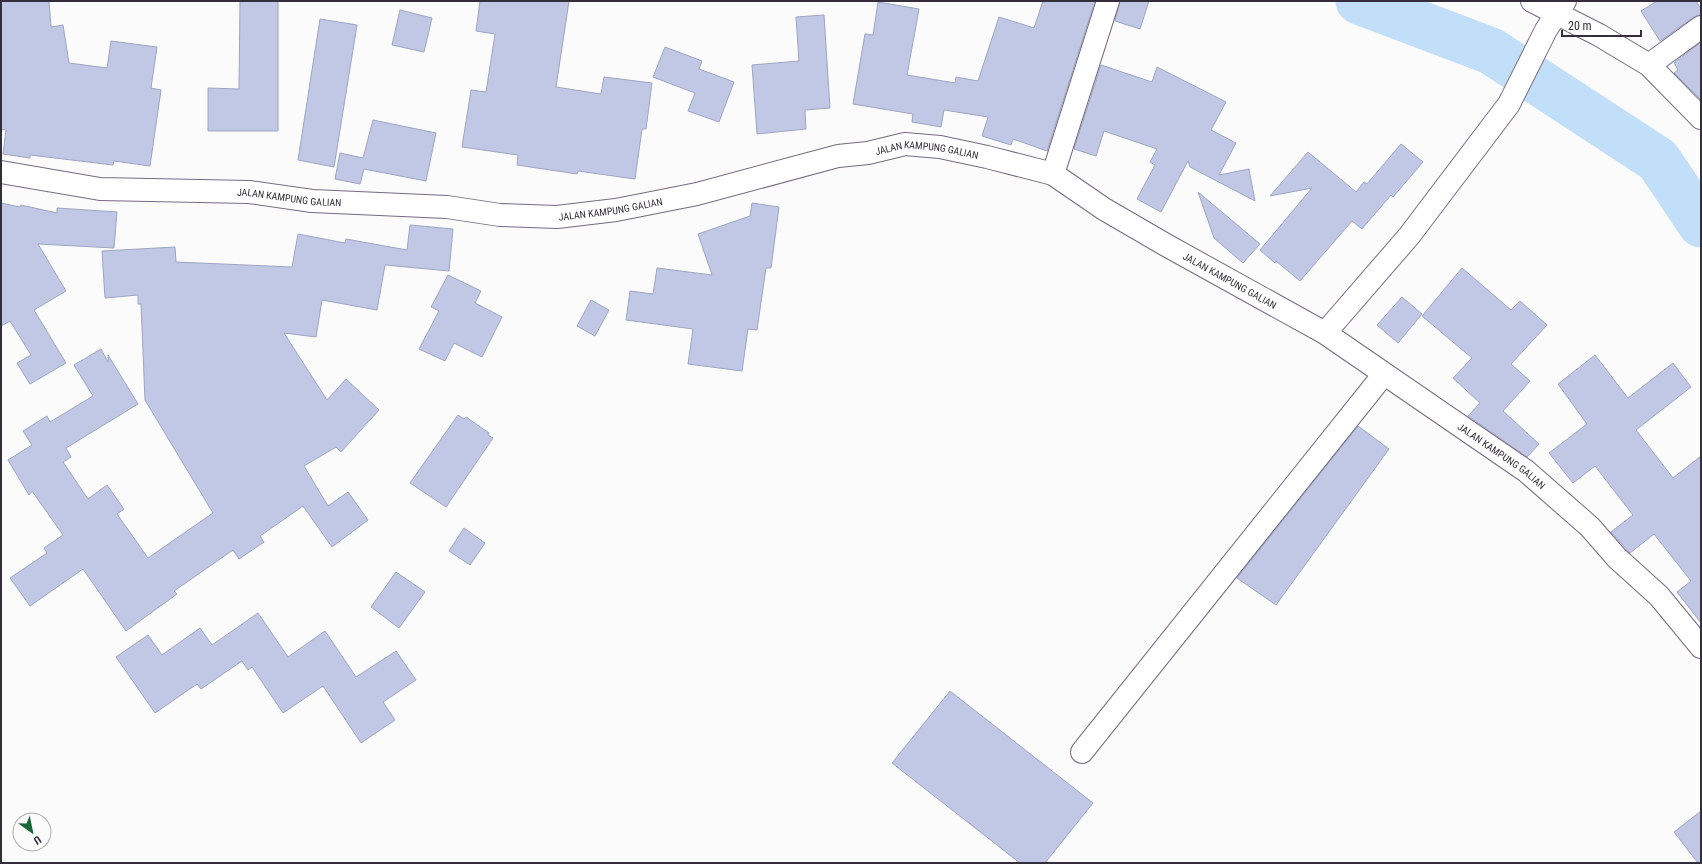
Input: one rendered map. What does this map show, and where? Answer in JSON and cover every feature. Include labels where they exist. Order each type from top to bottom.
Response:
[{"type":"main road","points":[[1053,174],[1108,1]]},
{"type":"main road","points":[[1532,1],[1556,15],[1599,35],[1649,65],[1701,118]]},
{"type":"main road","points":[[1325,333],[1409,236],[1510,104],[1556,15]]},
{"type":"main road","points":[[1649,65],[1701,27]]},
{"type":"main road","name":"JALAN KAMPUNG GALIAN","points":[[1,172],[100,189],[249,192],[312,201],[446,206],[500,215],[557,217],[616,210],[697,194],[754,180],[838,156],[868,153],[905,144],[940,147],[1053,174],[1104,209],[1325,333],[1526,471],[1590,527],[1617,558],[1659,596],[1701,647]]},
{"type":"main road","points":[[1082,752],[1384,374]]},
{"type":"building","points":[[1,1],[49,1],[51,27],[63,25],[69,63],[107,68],[111,41],[157,47],[151,88],[161,90],[150,166],[114,161],[113,165],[30,155],[30,158],[3,154],[6,130],[1,129]]},
{"type":"building","points":[[240,1],[278,1],[278,131],[208,131],[208,88],[239,89]]},
{"type":"building","points":[[480,1],[569,1],[556,87],[601,94],[604,77],[652,83],[646,129],[642,129],[635,179],[578,171],[577,174],[517,165],[518,155],[462,147],[471,90],[486,92],[495,34],[476,31]]},
{"type":"building","points":[[1043,1],[1095,1],[1047,151],[1013,139],[1011,145],[982,136],[988,117],[944,110],[941,127],[912,122],[913,114],[853,104],[865,34],[873,35],[878,2],[919,9],[907,75],[955,83],[956,77],[978,81],[999,17],[1034,28]]},
{"type":"building","points":[[1120,1],[1149,1],[1140,29],[1115,21]]},
{"type":"building","points":[[1657,1],[1696,1],[1701,9],[1701,15],[1694,17],[1660,41],[1641,11]]},
{"type":"building","points":[[400,10],[432,18],[424,52],[392,45]]},
{"type":"building","points":[[824,15],[830,108],[805,110],[806,129],[757,134],[752,65],[799,61],[796,17]]},
{"type":"building","points":[[320,19],[357,25],[334,167],[298,160]]},
{"type":"building","points":[[1701,42],[1701,100],[1674,73],[1678,70],[1674,63]]},
{"type":"building","points":[[665,47],[702,61],[699,69],[734,82],[719,122],[688,111],[695,93],[653,77]]},
{"type":"building","points":[[1101,65],[1152,82],[1157,67],[1226,102],[1211,130],[1236,143],[1219,175],[1249,169],[1255,201],[1190,167],[1188,161],[1161,212],[1137,199],[1155,165],[1150,162],[1157,149],[1104,131],[1096,156],[1074,149]]},
{"type":"building","points":[[373,120],[436,133],[426,181],[364,169],[360,184],[335,179],[340,153],[363,158]]},
{"type":"building","points":[[1401,144],[1423,162],[1393,197],[1391,195],[1362,229],[1352,221],[1300,281],[1260,250],[1312,188],[1270,196],[1308,152],[1356,192],[1364,182],[1367,184]]},
{"type":"building","points":[[1198,192],[1260,244],[1243,263],[1214,238]]},
{"type":"building","points":[[1,203],[20,207],[21,205],[57,213],[57,208],[117,212],[114,248],[38,244],[66,291],[34,310],[66,363],[30,384],[17,363],[31,355],[10,321],[1,326]]},
{"type":"building","points":[[752,203],[779,207],[771,268],[766,268],[757,330],[748,329],[742,371],[688,364],[693,329],[626,320],[630,291],[653,294],[657,268],[712,275],[698,234],[750,216]]},
{"type":"building","points":[[410,225],[453,229],[449,271],[385,265],[377,310],[322,300],[316,337],[284,333],[327,400],[346,379],[379,410],[341,452],[336,447],[304,466],[328,506],[348,492],[368,520],[332,547],[303,506],[260,536],[264,542],[239,559],[233,550],[174,591],[177,594],[126,631],[83,569],[30,606],[10,578],[47,553],[44,548],[63,535],[32,491],[29,495],[8,460],[32,445],[23,431],[47,416],[50,422],[93,396],[74,365],[101,349],[108,362],[108,355],[138,404],[66,448],[71,457],[63,462],[88,499],[107,485],[124,509],[117,514],[148,558],[213,513],[145,400],[141,304],[138,304],[138,295],[105,298],[102,251],[175,247],[176,262],[292,267],[298,234],[345,243],[346,239],[407,250]]},
{"type":"building","points":[[1462,268],[1511,310],[1520,301],[1547,325],[1511,364],[1530,381],[1503,411],[1539,444],[1527,457],[1468,416],[1480,403],[1453,378],[1472,358],[1422,316]]},
{"type":"building","points":[[448,275],[481,291],[475,303],[502,317],[482,357],[454,343],[445,361],[419,349],[439,311],[431,307]]},
{"type":"building","points":[[1402,297],[1422,314],[1398,343],[1377,325]]},
{"type":"building","points":[[591,300],[609,310],[595,336],[577,326]]},
{"type":"building","points":[[1595,355],[1628,398],[1673,363],[1691,387],[1636,430],[1673,478],[1701,456],[1701,623],[1677,592],[1691,581],[1654,534],[1630,553],[1611,532],[1633,515],[1595,466],[1573,483],[1549,453],[1587,424],[1558,384]]},
{"type":"building","points":[[458,415],[464,419],[466,417],[489,433],[488,435],[493,438],[446,507],[410,483]]},
{"type":"building","points":[[1358,426],[1389,449],[1276,605],[1237,578]]},
{"type":"building","points":[[464,528],[485,543],[470,565],[449,551]]},
{"type":"building","points":[[396,572],[425,592],[399,628],[371,607]]},
{"type":"building","points":[[258,613],[288,657],[325,631],[356,677],[396,651],[416,680],[383,702],[395,720],[361,743],[323,686],[283,713],[252,667],[248,670],[242,661],[201,689],[197,684],[155,713],[116,657],[148,635],[162,655],[200,628],[212,645]]},
{"type":"building","points":[[950,691],[1093,803],[1045,863],[1020,863],[892,763]]},
{"type":"building","points":[[1701,811],[1701,863],[1698,863],[1674,832]]},
{"type":"waterway","points":[[1359,1],[1491,51],[1658,160],[1701,224]]}]
